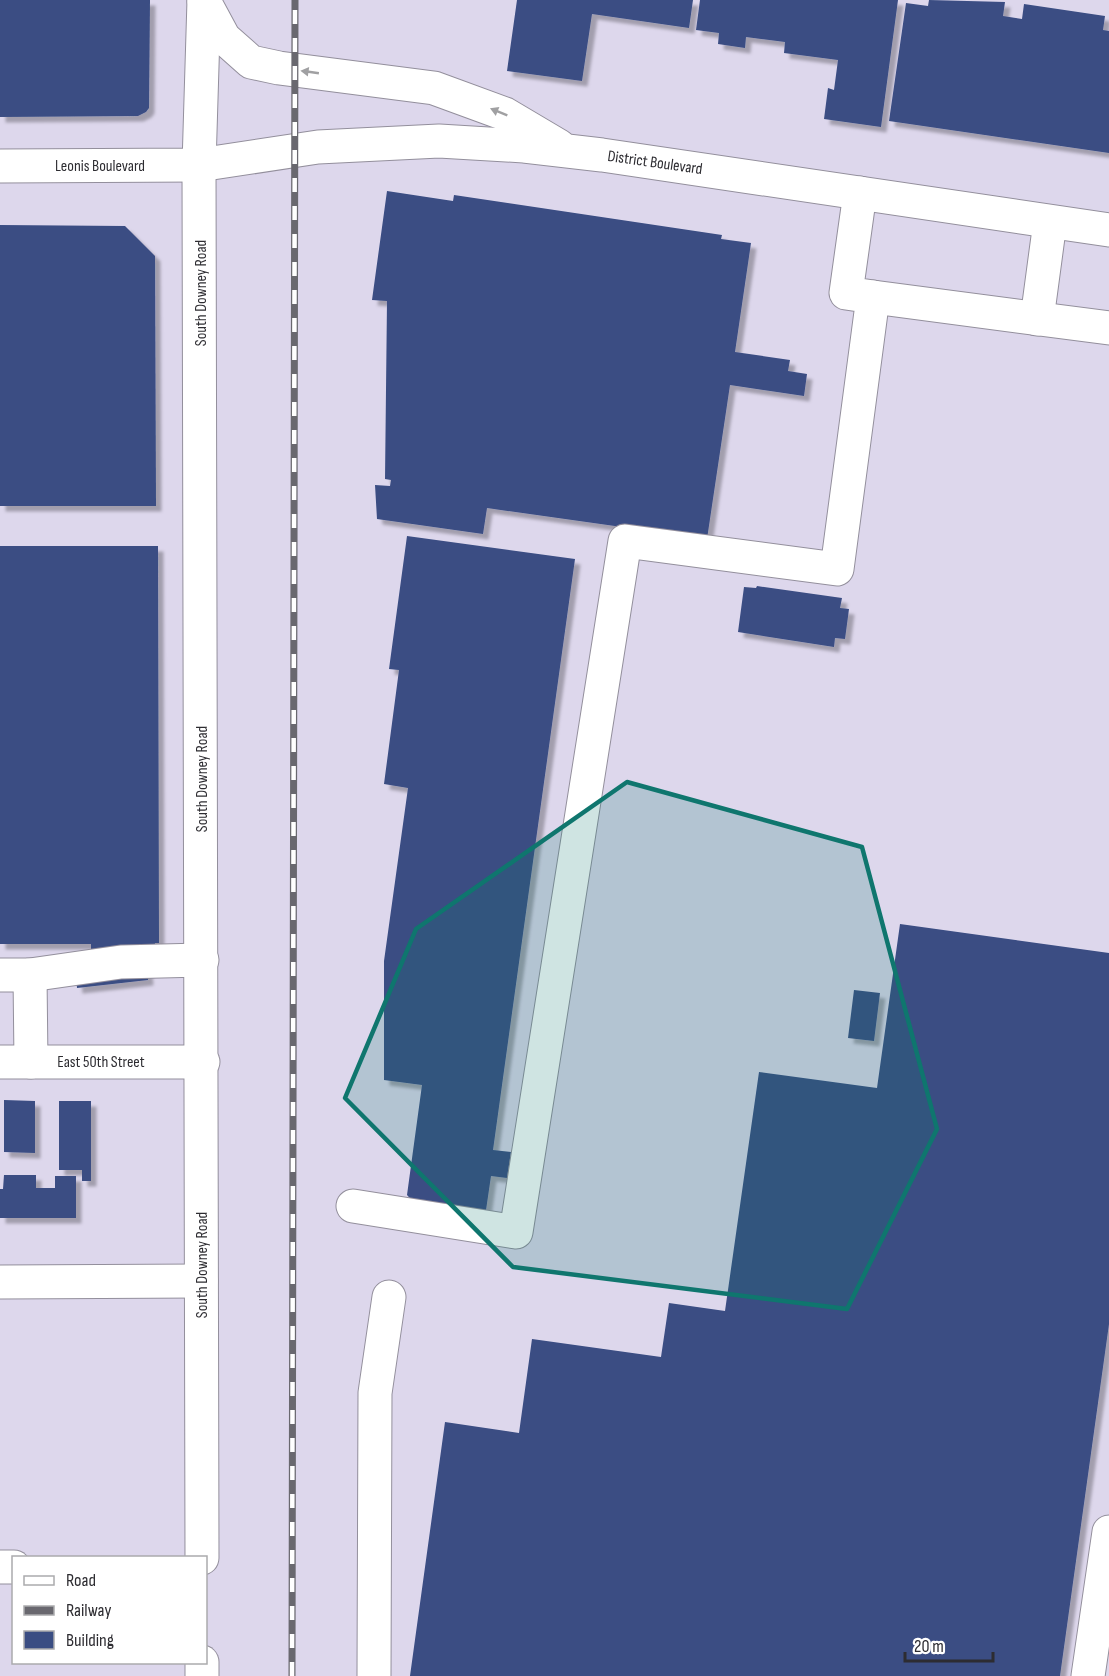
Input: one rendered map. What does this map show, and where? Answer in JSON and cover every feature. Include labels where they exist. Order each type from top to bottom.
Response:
[{"type":"main road","points":[[204,1],[224,38],[251,62],[279,68],[434,88],[505,114],[569,151]]},
{"type":"main road","name":"South Downey Road","points":[[202,1556],[203,1062],[199,165],[204,1]]},
{"type":"main road","name":"District Boulevard","points":[[199,165],[294,150],[385,142],[439,141],[569,151],[1109,230]]},
{"type":"main road","name":"Leonis Boulevard","points":[[0,166],[199,165]]},
{"type":"main road","points":[[860,193],[846,293],[1109,328]]},
{"type":"main road","points":[[1037,319],[1050,222]]},
{"type":"main road","points":[[353,1206],[516,1232],[625,541],[837,569],[873,297]]},
{"type":"main road","points":[[15,1062],[15,975],[121,962],[202,960]]},
{"type":"main road","name":"East 50th Street","points":[[15,1062],[203,1062]]},
{"type":"main road","points":[[0,1282],[201,1281]]},
{"type":"main road","points":[[374,1676],[375,1393],[389,1297]]},
{"type":"main road","points":[[1088,1676],[1109,1532]]},
{"type":"highlighted area","points":[[627,782],[862,847],[937,1129],[847,1309],[513,1267],[345,1098],[416,929]]},
{"type":"shaded area","points":[[0,0],[1109,0],[1109,1676],[0,1676]]},
{"type":"building","points":[[0,0],[150,0],[149,108],[138,116],[0,117]]},
{"type":"building","points":[[517,0],[693,0],[689,28],[592,14],[582,81],[507,71]]},
{"type":"building","points":[[700,0],[898,0],[881,127],[824,119],[828,88],[834,90],[838,60],[784,53],[785,42],[746,37],[745,48],[718,44],[719,33],[696,30]]},
{"type":"building","points":[[929,0],[1005,2],[1003,16],[1022,19],[1024,4],[1105,16],[1103,30],[1109,31],[1109,153],[889,121],[906,3],[928,6]]},
{"type":"building","points":[[387,191],[453,201],[454,195],[722,235],[721,239],[751,243],[735,352],[790,360],[788,371],[807,374],[804,396],[730,385],[707,539],[487,508],[483,534],[377,519],[375,485],[390,486],[391,480],[385,479],[387,301],[372,300]]},
{"type":"building","points":[[0,225],[125,226],[155,256],[156,506],[0,506]]},
{"type":"building","points":[[407,536],[575,559],[493,1150],[511,1152],[507,1178],[491,1176],[485,1217],[417,1206],[407,1195],[422,1085],[384,1080],[384,961],[408,788],[384,784],[399,670],[389,669]]},
{"type":"building","points":[[0,546],[158,546],[159,943],[155,943],[154,952],[91,952],[91,944],[0,944]]},
{"type":"building","points":[[757,586],[842,598],[840,608],[849,609],[845,639],[835,638],[834,647],[738,632],[744,587],[756,588]]},
{"type":"building","points":[[900,924],[1109,953],[1109,1324],[1060,1676],[410,1676],[445,1422],[519,1433],[532,1339],[661,1357],[669,1303],[725,1311],[759,1072],[877,1088]]},
{"type":"building","points":[[147,968],[148,980],[77,988],[76,977]]},
{"type":"building","points":[[854,990],[880,993],[874,1041],[848,1038]]},
{"type":"building","points":[[4,1100],[35,1101],[35,1153],[4,1152]]},
{"type":"building","points":[[59,1101],[91,1101],[91,1181],[82,1181],[82,1170],[59,1170]]},
{"type":"building","points":[[4,1175],[36,1175],[36,1188],[55,1188],[55,1176],[76,1176],[76,1218],[0,1218],[0,1189],[3,1189]]},
{"type":"railway","points":[[292,1676],[295,0]]}]
